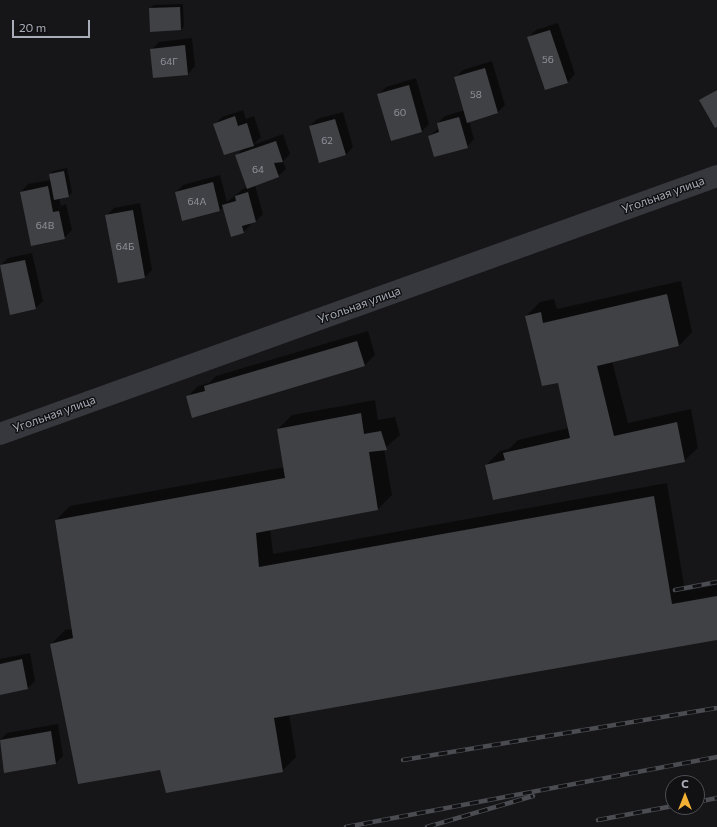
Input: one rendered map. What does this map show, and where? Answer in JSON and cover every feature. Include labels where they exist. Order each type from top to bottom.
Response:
[{"type":"street","name":"Угольная улица","points":[[0,434],[717,176]]},
{"type":"building","points":[[180,7],[181,30],[150,32],[149,8]]},
{"type":"building","points":[[550,30],[568,83],[545,90],[527,37]]},
{"type":"building","points":[[185,45],[188,75],[153,78],[150,49]]},
{"type":"building","points":[[485,68],[498,113],[467,123],[454,77]]},
{"type":"building","points":[[409,85],[422,132],[391,141],[377,94]]},
{"type":"building","points":[[717,90],[717,127],[715,128],[699,100]]},
{"type":"building","points":[[235,116],[238,126],[247,123],[254,146],[224,155],[213,124]]},
{"type":"building","points":[[459,117],[468,148],[434,157],[428,136],[439,132],[437,123]]},
{"type":"building","points":[[335,119],[346,155],[319,163],[309,126]]},
{"type":"building","points":[[276,141],[283,162],[274,163],[279,177],[247,189],[235,155]]},
{"type":"building","points":[[64,171],[69,197],[54,200],[49,174]]},
{"type":"building","points":[[213,182],[220,211],[182,221],[175,192]]},
{"type":"building","points":[[48,186],[53,212],[59,211],[65,239],[31,246],[20,192]]},
{"type":"building","points":[[248,192],[256,222],[242,226],[244,233],[231,237],[222,205],[236,201],[235,196]]},
{"type":"building","points":[[133,210],[145,278],[118,283],[105,215]]},
{"type":"building","points":[[25,260],[36,309],[10,315],[0,265]]},
{"type":"building","points":[[667,294],[679,346],[597,366],[614,436],[677,422],[685,462],[493,500],[485,465],[505,460],[503,453],[570,438],[558,383],[542,386],[525,316],[541,312],[543,323]]},
{"type":"building","points":[[357,341],[365,366],[192,418],[186,396],[205,391],[204,386]]},
{"type":"building","points":[[361,413],[364,434],[381,431],[387,450],[369,452],[378,510],[256,533],[259,567],[654,496],[672,604],[717,596],[717,640],[274,718],[283,772],[166,793],[160,770],[78,784],[50,644],[73,638],[55,520],[285,478],[277,429]]},
{"type":"building","points":[[22,659],[28,689],[0,695],[0,664]]},
{"type":"building","points":[[51,731],[56,764],[4,773],[0,740]]},
{"type":"railway","points":[[675,590],[717,582]]},
{"type":"railway","points":[[403,760],[717,708]]},
{"type":"railway","points":[[346,827],[717,757]]},
{"type":"railway","points":[[427,827],[533,796]]},
{"type":"railway","points":[[705,800],[717,798]]},
{"type":"railway","points":[[598,820],[665,807]]}]
